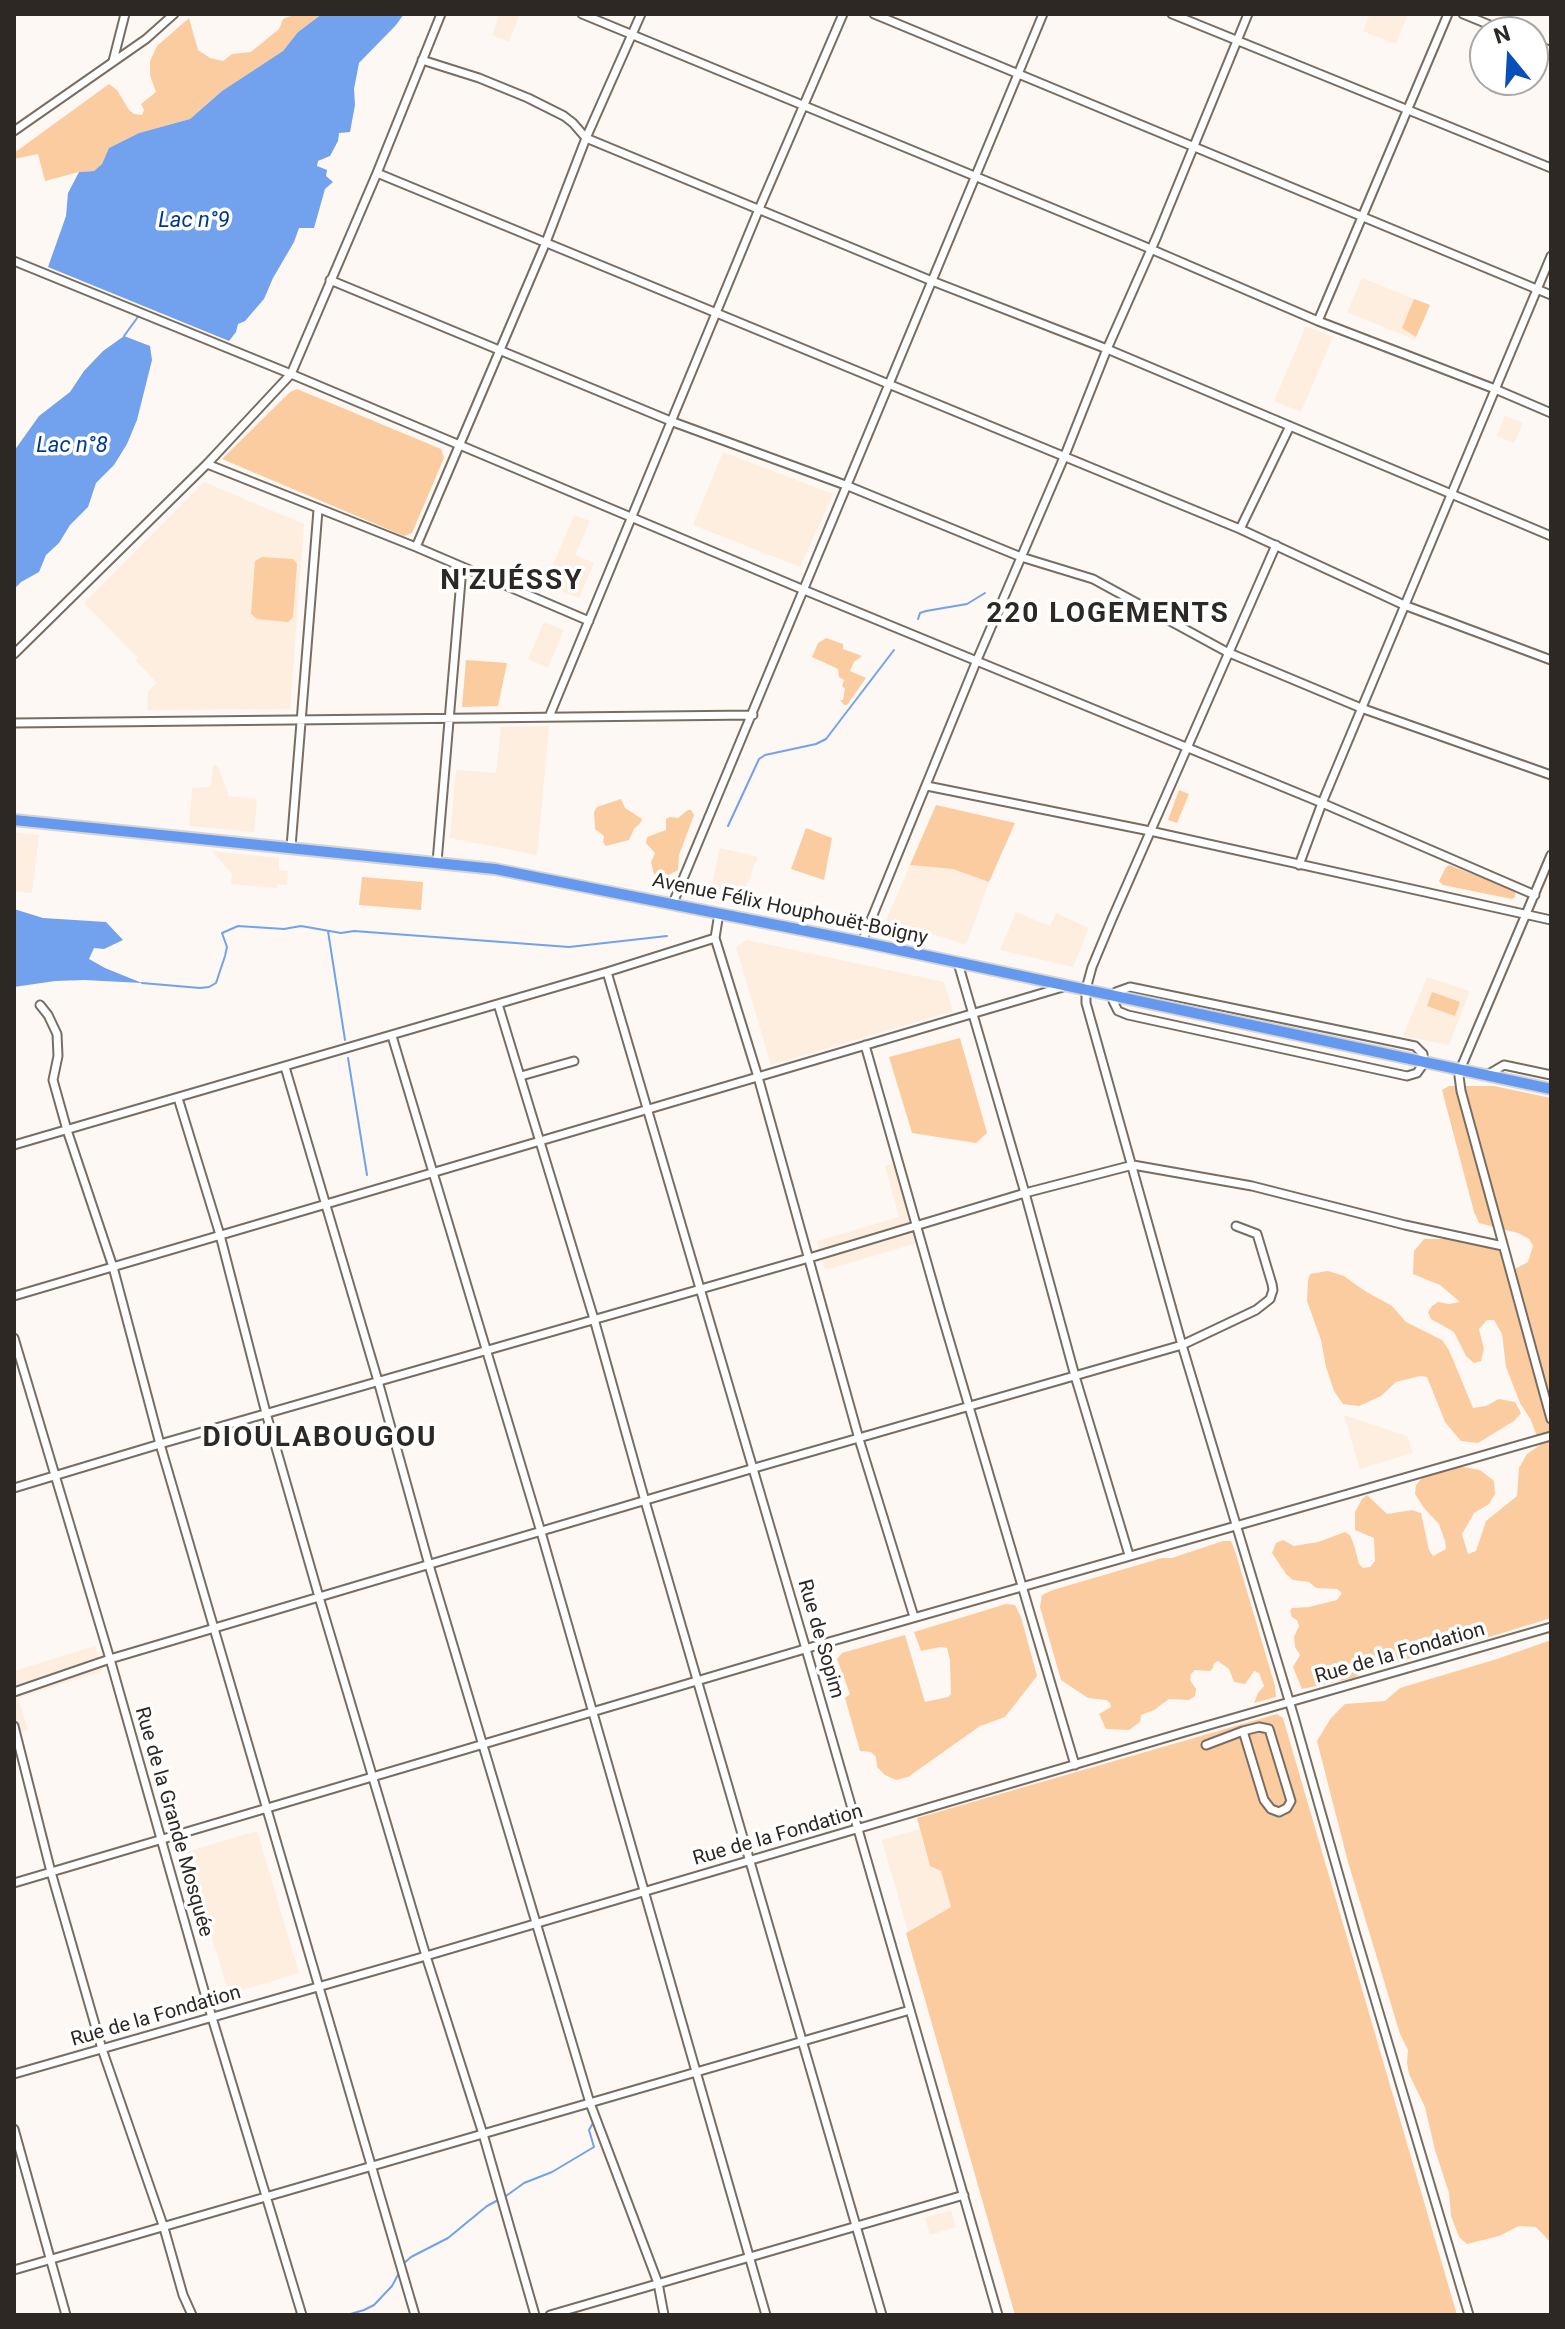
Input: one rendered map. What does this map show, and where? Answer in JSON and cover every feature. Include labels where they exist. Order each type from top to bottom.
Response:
[{"type":"highway","name":"Avenue Félix Houphouët-Boigny","points":[[14,820],[495,869],[862,942],[1551,1089]]},
{"type":"street","points":[[113,61],[125,14]]},
{"type":"street","points":[[14,131],[146,39],[174,14]]},
{"type":"street","points":[[14,654],[207,464],[291,374],[441,14]]},
{"type":"street","points":[[582,14],[1318,321],[1551,413]]},
{"type":"street","points":[[416,547],[546,242],[586,138],[641,14]]},
{"type":"street","points":[[549,717],[843,14]]},
{"type":"street","points":[[874,14],[1551,295]]},
{"type":"street","points":[[673,903],[1043,14]]},
{"type":"street","points":[[1172,14],[1551,168]]},
{"type":"street","points":[[862,942],[1248,14]]},
{"type":"street","points":[[1318,321],[1448,14]]},
{"type":"street","points":[[422,60],[528,98],[564,116],[586,138],[932,281],[1107,349],[1551,536]]},
{"type":"street","points":[[377,173],[1065,455],[1240,529],[1404,605],[1551,660]]},
{"type":"street","points":[[1299,865],[1361,708],[1551,256]]},
{"type":"street","points":[[14,261],[1322,803],[1535,895]]},
{"type":"street","points":[[330,280],[673,422],[848,486],[1021,557],[1093,579],[1227,652],[1361,708],[1551,775]]},
{"type":"street","points":[[1240,529],[1290,426]]},
{"type":"street","points":[[207,464],[416,547],[589,621]]},
{"type":"street","points":[[291,847],[318,510]]},
{"type":"street","points":[[1276,545],[1097,955],[1086,989],[1088,1012],[1182,1345],[1469,2315]]},
{"type":"street","points":[[437,862],[462,568]]},
{"type":"street","points":[[14,723],[753,715]]},
{"type":"street","points":[[927,786],[1150,831],[1551,920]]},
{"type":"street","points":[[1551,855],[1460,1070],[1461,1091],[1551,1419]]},
{"type":"street","points":[[719,913],[715,938],[758,1077],[859,1439],[914,1617]]},
{"type":"street","points":[[14,1145],[392,1036],[715,938]]},
{"type":"street","points":[[958,963],[1129,1555]]},
{"type":"street","name":"Rue de Sopim","points":[[607,972],[998,2315]]},
{"type":"street","points":[[14,1296],[1067,986]]},
{"type":"street","points":[[1113,996],[1116,1008],[1122,1013],[1213,1035],[1407,1076],[1417,1073],[1424,1063]]},
{"type":"street","points":[[498,1004],[594,1319],[882,2315]]},
{"type":"street","points":[[40,1005],[57,1034],[53,1080],[67,1130],[113,1267],[160,1444],[415,2315]]},
{"type":"street","points":[[392,1036],[541,1532],[766,2315]]},
{"type":"street","points":[[865,1045],[1075,1765]]},
{"type":"street","points":[[521,1076],[574,1061]]},
{"type":"street","points":[[1487,1075],[1504,1065],[1551,1075]]},
{"type":"street","points":[[285,1067],[535,1922],[590,2103],[658,2283],[664,2315]]},
{"type":"street","points":[[178,1098],[220,1235],[266,1413],[319,1597],[535,2315]]},
{"type":"street","points":[[14,1488],[1025,1193],[1133,1165],[1252,1186],[1503,1246]]},
{"type":"street","points":[[14,1692],[110,1659],[1182,1345],[1256,1310],[1270,1299],[1272,1284],[1257,1234],[1236,1226]]},
{"type":"street","name":"Rue de la Grande Mosquée","points":[[14,1338],[302,2315]]},
{"type":"street","points":[[14,1883],[914,1617],[1551,1436]]},
{"type":"street","name":"Rue de la Fondation","points":[[14,2074],[1551,1627]]},
{"type":"street","points":[[14,1726],[51,1872],[102,2049],[192,2315]]},
{"type":"street","points":[[1206,1745],[1243,1731],[1259,1727],[1269,1729],[1291,1801],[1287,1808],[1279,1812],[1271,1809],[1264,1800],[1243,1731]]},
{"type":"street","points":[[14,2270],[910,2010]]},
{"type":"street","points":[[14,2129],[66,2315]]},
{"type":"street","points":[[550,2315],[964,2195]]},
{"type":"shaded area","points":[[296,14],[322,14],[298,32],[283,51],[222,91],[190,119],[139,133],[109,148],[102,164],[94,171],[45,181],[38,154],[14,159],[14,153],[109,84],[117,90],[129,110],[142,115],[144,110],[141,104],[156,92],[150,75],[150,61],[157,46],[189,18],[198,50],[210,58],[223,61],[232,54],[251,52],[279,29],[283,19]]},
{"type":"shaded area","points":[[500,14],[520,14],[509,42],[492,35]]},
{"type":"shaded area","points":[[1370,14],[1408,14],[1396,44],[1363,31]]},
{"type":"shaded area","points":[[1362,278],[1430,305],[1415,340],[1347,312]]},
{"type":"shaded area","points":[[1414,299],[1430,305],[1416,337],[1402,328]]},
{"type":"shaded area","points":[[1306,326],[1333,337],[1301,412],[1274,401]]},
{"type":"shaded area","points":[[297,389],[441,449],[444,458],[412,533],[404,536],[222,459],[290,392]]},
{"type":"shaded area","points":[[1505,416],[1523,423],[1514,443],[1497,436]]},
{"type":"shaded area","points":[[723,452],[833,494],[800,567],[693,525]]},
{"type":"shaded area","points":[[204,482],[304,524],[290,709],[147,710],[148,691],[157,683],[135,660],[138,658],[84,603]]},
{"type":"shaded area","points":[[574,515],[590,521],[575,555],[594,563],[579,598],[545,584]]},
{"type":"shaded area","points":[[262,557],[293,559],[297,564],[293,617],[288,622],[257,619],[251,614],[255,561]]},
{"type":"shaded area","points":[[544,622],[564,630],[548,668],[528,659]]},
{"type":"shaded area","points":[[826,638],[862,656],[854,662],[850,671],[866,678],[847,705],[840,700],[843,700],[845,688],[842,687],[844,680],[839,677],[838,669],[812,657],[818,643]]},
{"type":"shaded area","points":[[466,660],[507,663],[498,706],[462,707]]},
{"type":"shaded area","points":[[549,726],[537,855],[450,838],[456,770],[496,773],[501,727]]},
{"type":"shaded area","points":[[213,765],[218,766],[229,796],[257,799],[254,832],[189,826],[192,788],[211,787]]},
{"type":"shaded area","points":[[1179,790],[1189,794],[1177,823],[1168,820]]},
{"type":"shaded area","points":[[621,799],[625,808],[642,819],[629,840],[606,846],[604,836],[595,829],[594,812],[597,807]]},
{"type":"shaded area","points":[[936,805],[1015,823],[989,882],[953,869],[910,865]]},
{"type":"shaded area","points":[[688,810],[694,815],[679,855],[678,870],[663,878],[657,877],[651,862],[655,853],[646,843],[647,837],[666,830],[666,819],[678,818]]},
{"type":"shaded area","points":[[806,828],[832,838],[824,880],[791,869]]},
{"type":"shaded area","points":[[14,832],[39,835],[32,893],[14,891]]},
{"type":"shaded area","points":[[720,848],[758,857],[742,896],[711,889]]},
{"type":"shaded area","points":[[212,851],[279,858],[279,870],[288,871],[287,885],[277,884],[277,888],[231,884],[232,874]]},
{"type":"shaded area","points":[[910,865],[953,869],[989,882],[966,945],[930,933],[884,925]]},
{"type":"shaded area","points":[[1449,865],[1508,888],[1515,892],[1515,897],[1512,899],[1443,885],[1439,881]]},
{"type":"shaded area","points":[[362,877],[423,882],[421,910],[359,905]]},
{"type":"shaded area","points":[[1016,912],[1050,926],[1056,913],[1089,928],[1073,967],[1000,950]]},
{"type":"shaded area","points":[[747,940],[944,982],[953,1011],[771,1065],[736,947]]},
{"type":"shaded area","points":[[1427,977],[1470,991],[1449,1045],[1403,1036]]},
{"type":"shaded area","points":[[1432,992],[1460,1002],[1455,1016],[1427,1006]]},
{"type":"shaded area","points":[[960,1038],[987,1133],[976,1143],[912,1133],[889,1057]]},
{"type":"shaded area","points":[[1449,1086],[1494,1086],[1551,1098],[1551,1618],[1460,1646],[1368,1669],[1354,1678],[1302,1689],[1293,1667],[1300,1655],[1294,1637],[1299,1626],[1290,1611],[1292,1608],[1337,1600],[1342,1593],[1337,1589],[1316,1588],[1309,1582],[1293,1580],[1272,1553],[1276,1543],[1283,1540],[1294,1546],[1318,1542],[1345,1532],[1350,1535],[1359,1564],[1363,1568],[1370,1567],[1375,1561],[1374,1538],[1355,1530],[1355,1512],[1367,1495],[1387,1514],[1412,1510],[1421,1513],[1433,1556],[1446,1549],[1445,1541],[1439,1524],[1415,1494],[1416,1485],[1425,1475],[1458,1466],[1480,1470],[1494,1481],[1495,1494],[1489,1504],[1474,1513],[1462,1534],[1468,1554],[1476,1551],[1486,1521],[1517,1496],[1519,1468],[1527,1454],[1540,1445],[1506,1367],[1502,1334],[1494,1320],[1487,1320],[1479,1329],[1484,1349],[1481,1361],[1474,1363],[1466,1356],[1454,1332],[1431,1319],[1428,1312],[1438,1302],[1460,1302],[1440,1285],[1413,1274],[1414,1251],[1424,1239],[1453,1239],[1508,1252],[1515,1269],[1528,1262],[1533,1246],[1529,1239],[1518,1233],[1479,1223],[1442,1090]]},
{"type":"shaded area","points":[[894,1163],[917,1243],[825,1270],[817,1241],[899,1217],[885,1166]]},
{"type":"shaded area","points":[[1328,1271],[1344,1276],[1392,1306],[1406,1322],[1442,1340],[1473,1408],[1499,1399],[1515,1402],[1521,1413],[1514,1421],[1478,1443],[1461,1441],[1445,1422],[1427,1377],[1396,1382],[1381,1396],[1359,1406],[1343,1404],[1334,1391],[1307,1301],[1310,1274]]},
{"type":"shaded area","points":[[1344,1415],[1407,1436],[1413,1453],[1360,1469]]},
{"type":"shaded area","points":[[1231,1541],[1236,1554],[1276,1697],[1254,1703],[1264,1686],[1259,1673],[1254,1671],[1245,1684],[1234,1682],[1229,1669],[1218,1661],[1210,1671],[1195,1670],[1191,1674],[1190,1680],[1196,1689],[1195,1696],[1189,1700],[1169,1699],[1141,1715],[1140,1722],[1129,1730],[1106,1729],[1099,1714],[1111,1707],[1110,1703],[1088,1698],[1061,1680],[1040,1607],[1042,1595]]},
{"type":"shaded area","points":[[1006,1604],[1015,1605],[1021,1617],[1037,1676],[1005,1717],[980,1726],[908,1777],[896,1780],[885,1775],[877,1767],[876,1757],[871,1752],[860,1751],[845,1698],[850,1694],[837,1659],[842,1653],[905,1635],[925,1702],[948,1697],[951,1694],[947,1648],[921,1651],[914,1632]]},
{"type":"shaded area","points":[[1551,1640],[1551,2243],[1536,2227],[1519,2226],[1499,2236],[1467,2244],[1459,2237],[1451,2216],[1449,2193],[1425,2107],[1409,2074],[1408,2050],[1400,2034],[1348,1862],[1317,1741],[1331,1718],[1345,1704],[1385,1701],[1400,1688]]},
{"type":"shaded area","points":[[95,1646],[103,1671],[18,1698],[28,1730],[14,1734],[14,1671]]},
{"type":"shaded area","points":[[1277,1714],[1283,1718],[1457,2315],[1015,2315],[906,1933],[951,1907],[941,1871],[930,1866],[917,1818]]},
{"type":"shaded area","points":[[919,1829],[930,1866],[941,1871],[951,1907],[908,1931],[882,1840]]},
{"type":"shaded area","points":[[257,1831],[299,1973],[229,1994],[186,1852]]},
{"type":"shaded area","points":[[951,2210],[956,2227],[930,2235],[925,2218]]},
{"type":"water","name":"Lac n°9","points":[[322,14],[404,14],[359,63],[350,132],[339,133],[330,156],[318,161],[317,166],[327,170],[326,176],[333,182],[325,189],[314,228],[299,228],[264,299],[245,321],[238,324],[229,341],[48,267],[66,216],[68,193],[79,172],[94,171],[102,164],[109,148],[139,133],[190,119],[222,91],[283,51],[298,32]]},
{"type":"water","name":"Lac n°8","points":[[124,336],[150,346],[152,360],[137,420],[127,444],[114,465],[96,483],[88,507],[46,555],[39,572],[14,589],[14,451],[39,416],[70,392],[103,351]]},
{"type":"water","points":[[14,909],[43,918],[106,922],[123,940],[104,949],[94,948],[89,959],[142,983],[84,980],[14,987]]},
{"type":"waterway","points":[[124,336],[140,314]]},
{"type":"waterway","points":[[918,619],[920,613],[967,604],[985,593]]},
{"type":"waterway","points":[[728,826],[759,759],[826,739],[894,650]]},
{"type":"waterway","points":[[142,983],[200,988],[216,983],[227,947],[222,933],[238,926],[284,929],[301,926],[341,933],[354,931],[569,947],[667,936]]},
{"type":"waterway","points":[[328,931],[345,1040]]},
{"type":"waterway","points":[[348,1058],[367,1175]]},
{"type":"waterway","points":[[506,2196],[524,2183],[552,2172],[594,2147],[589,2130],[593,2123]]},
{"type":"waterway","points":[[403,2264],[448,2238],[500,2199]]},
{"type":"waterway","points":[[347,2315],[374,2305],[392,2286],[399,2273]]},
{"type":"district","name":"N'ZUÉSSY","points":[[512,582]]},
{"type":"district","name":"220 LOGEMENTS","points":[[1108,615]]},
{"type":"district","name":"DIOULABOUGOU","points":[[320,1439]]}]
